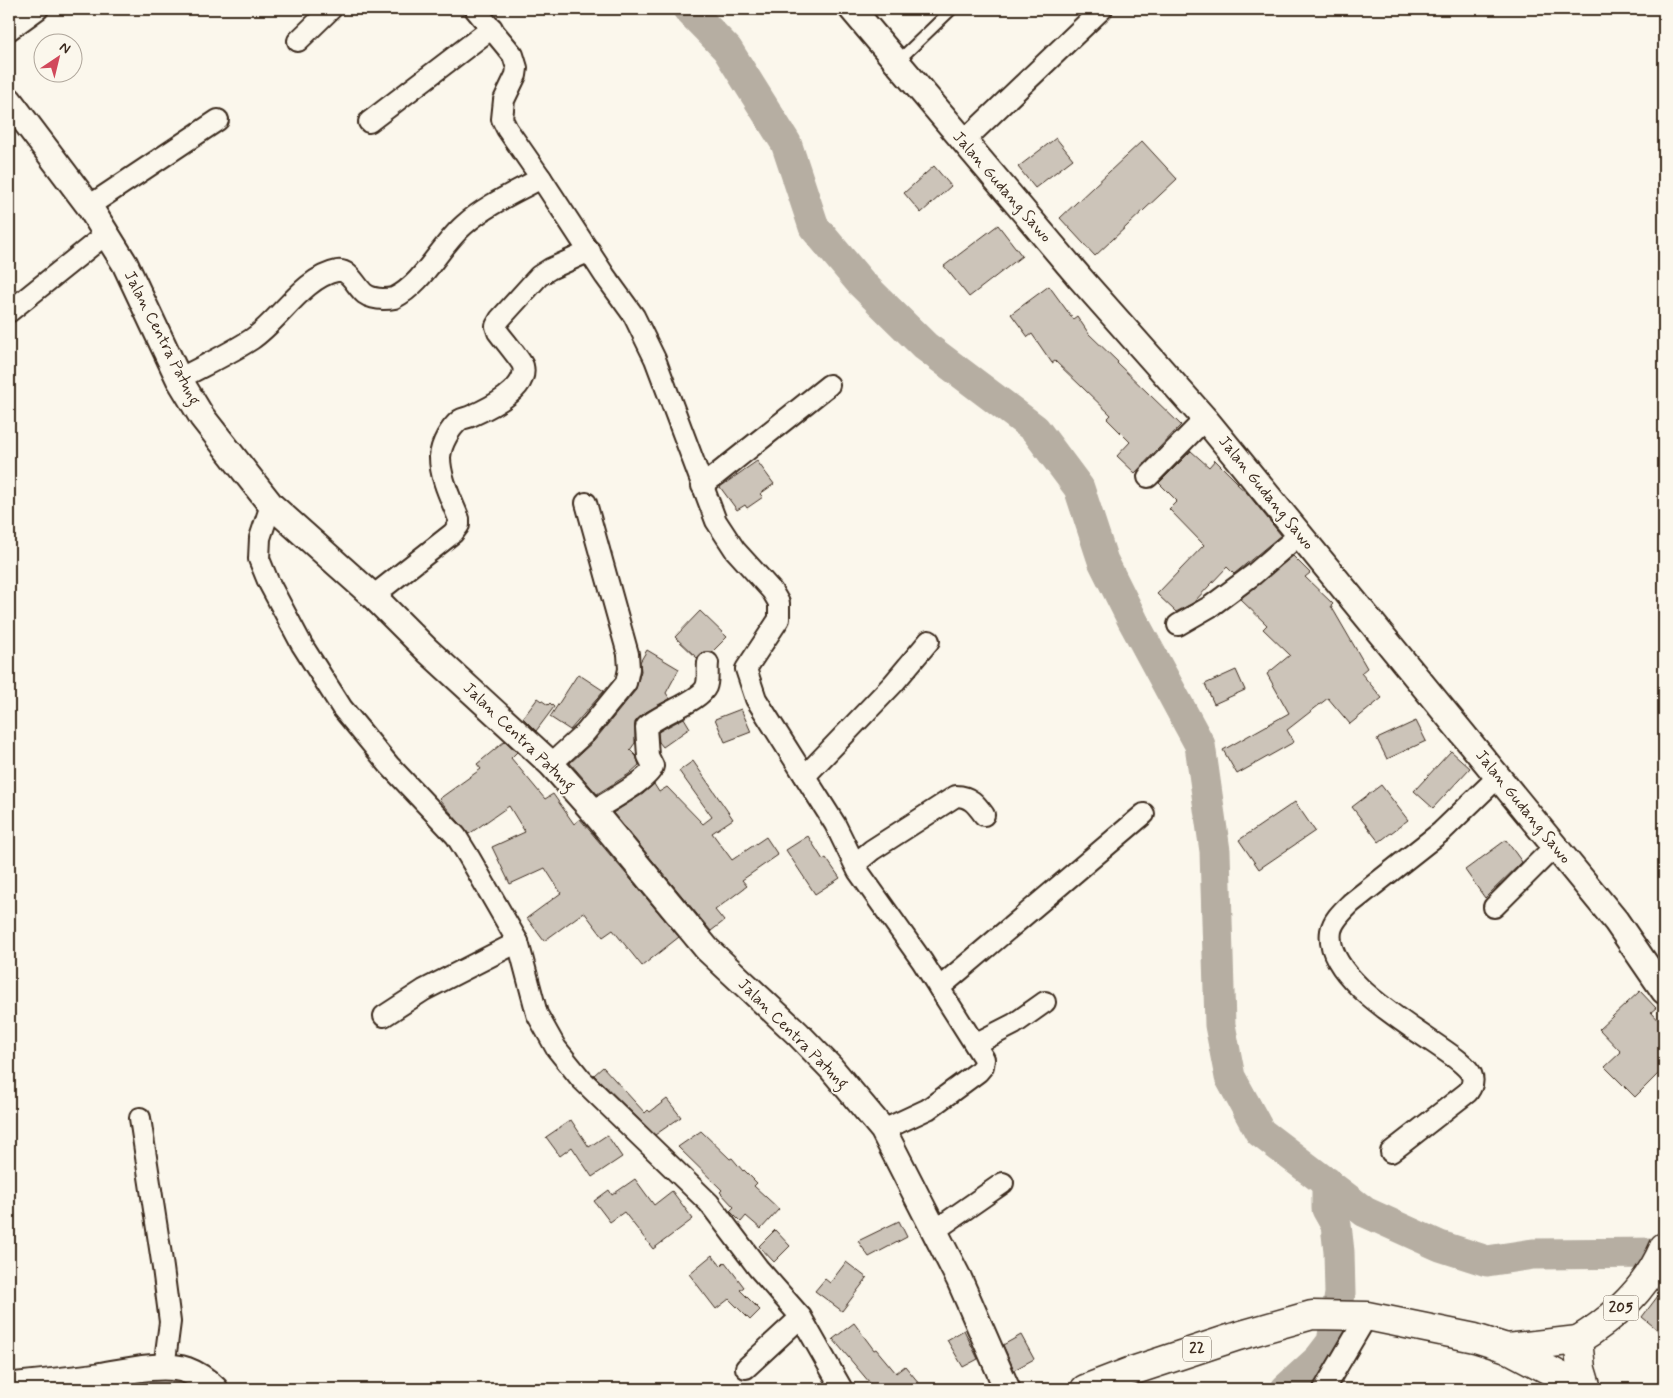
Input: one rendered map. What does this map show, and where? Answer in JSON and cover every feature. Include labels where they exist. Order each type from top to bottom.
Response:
[{"type":"main road","name":"205","points":[[1578,1340],[1597,1328],[1627,1303],[1660,1257]]},
{"type":"main road","name":"22","points":[[1085,1389],[1129,1372],[1238,1336],[1312,1315],[1360,1316],[1475,1338],[1507,1348],[1586,1389]]},
{"type":"main road","name":"22","points":[[1507,1348],[1578,1340]]},
{"type":"main road","points":[[1578,1340],[1581,1368],[1586,1389]]},
{"type":"street","points":[[9,30],[38,9]]},
{"type":"street","points":[[298,42],[332,9]]},
{"type":"street","points":[[475,9],[513,55],[517,68],[516,75],[504,100],[502,119],[507,129],[542,178],[605,276],[634,316],[655,359],[716,522],[779,603],[779,619],[746,669],[756,699],[835,824],[858,871],[922,961],[984,1059],[983,1066],[978,1072],[928,1109],[884,1130]]},
{"type":"street","name":"Jalan Gudang Sawo","points":[[852,9],[1080,278],[1205,419],[1616,921],[1664,991]]},
{"type":"street","points":[[963,142],[1102,9]]},
{"type":"street","points":[[368,122],[492,28]]},
{"type":"street","name":"Jalan Centra Patung","points":[[9,100],[89,206],[125,264],[179,379],[202,417],[271,505],[373,596],[428,651],[551,764],[593,810],[707,949],[831,1068],[884,1130],[958,1279],[1006,1389]]},
{"type":"street","points":[[89,206],[218,120]]},
{"type":"street","points":[[179,379],[253,338],[276,318],[304,289],[327,274],[339,271],[347,274],[365,294],[378,299],[392,299],[411,287],[452,236],[465,224],[482,211],[542,178]]},
{"type":"street","points":[[9,312],[106,234]]},
{"type":"street","points":[[373,596],[453,533],[459,525],[459,519],[442,475],[440,456],[442,446],[450,430],[460,420],[496,404],[508,396],[519,383],[522,376],[523,366],[498,332],[496,326],[500,318],[539,276],[590,251]]},
{"type":"street","points":[[702,486],[829,385]]},
{"type":"street","points":[[1148,477],[1205,419]]},
{"type":"street","points":[[551,764],[585,733],[608,706],[626,683],[629,668],[628,654],[586,503]]},
{"type":"street","points":[[271,505],[260,538],[259,559],[268,581],[302,645],[342,708],[389,765],[456,836],[518,942],[537,1014],[556,1048],[581,1079],[709,1203],[758,1268],[801,1317],[842,1389]]},
{"type":"street","points":[[1178,625],[1211,606],[1254,574],[1300,534]]},
{"type":"street","points":[[805,776],[886,691],[929,640]]},
{"type":"street","points":[[593,810],[652,771],[653,766],[648,756],[646,727],[656,719],[701,694],[707,682],[708,663]]},
{"type":"street","points":[[1391,1152],[1468,1092],[1474,1082],[1467,1068],[1459,1061],[1377,1004],[1359,986],[1335,955],[1331,938],[1333,924],[1350,903],[1441,832],[1498,777]]},
{"type":"street","points":[[855,864],[872,850],[956,796],[964,796],[970,799],[984,815]]},
{"type":"street","points":[[939,988],[1144,814]]},
{"type":"street","points":[[1494,907],[1555,846]]},
{"type":"street","points":[[384,1016],[424,990],[518,942]]},
{"type":"street","points":[[975,1044],[1014,1024],[1045,1002]]},
{"type":"street","points":[[140,1118],[164,1268],[170,1322],[164,1368]]},
{"type":"street","points":[[934,1230],[1003,1183]]},
{"type":"street","points":[[1324,1389],[1360,1316]]},
{"type":"street","points":[[746,1368],[801,1317]]},
{"type":"street","points":[[9,1386],[95,1383],[144,1368],[164,1368],[185,1369],[199,1376],[215,1389]]},
{"type":"lane","points":[[897,62],[952,9]]},
{"type":"building","points":[[1056,138],[1073,159],[1035,188],[1018,167]]},
{"type":"building","points":[[1142,141],[1177,179],[1095,256],[1060,218]]},
{"type":"building","points":[[934,166],[951,186],[921,213],[904,193]]},
{"type":"building","points":[[998,225],[1022,256],[969,297],[944,266]]},
{"type":"building","points":[[1049,286],[1073,319],[1077,316],[1089,334],[1181,425],[1135,473],[1117,456],[1130,442],[1107,419],[1111,415],[1055,361],[1052,363],[1032,334],[1028,337],[1011,314]]},
{"type":"building","points":[[1191,451],[1209,467],[1215,460],[1247,493],[1281,535],[1234,574],[1227,567],[1193,603],[1176,612],[1157,594],[1204,545],[1169,509],[1177,501],[1159,483]]},
{"type":"building","points":[[757,461],[774,484],[760,494],[763,497],[747,508],[745,505],[737,510],[720,487]]},
{"type":"building","points":[[1293,556],[1310,573],[1305,577],[1333,604],[1331,606],[1367,668],[1361,673],[1382,698],[1350,724],[1328,698],[1287,730],[1294,742],[1237,774],[1223,750],[1289,713],[1267,674],[1290,655],[1263,629],[1267,625],[1240,599]]},
{"type":"building","points":[[700,611],[727,637],[712,652],[703,652],[697,658],[675,637]]},
{"type":"building","points":[[647,650],[679,669],[666,693],[670,699],[646,712],[635,722],[635,743],[630,750],[636,756],[639,765],[629,774],[597,794],[570,763],[594,741],[635,691],[641,671],[640,662]]},
{"type":"building","points":[[1236,670],[1245,690],[1214,704],[1205,684]]},
{"type":"building","points":[[578,674],[604,691],[570,730],[550,717]]},
{"type":"building","points":[[538,698],[548,705],[550,703],[554,707],[536,731],[523,718]]},
{"type":"building","points":[[741,709],[751,732],[725,742],[715,719]]},
{"type":"building","points":[[684,718],[690,728],[663,747],[659,742],[658,732]]},
{"type":"building","points":[[1416,721],[1426,741],[1387,759],[1377,739]]},
{"type":"building","points":[[505,741],[517,752],[511,758],[545,799],[553,794],[574,824],[580,819],[679,937],[642,966],[613,930],[603,937],[584,912],[544,941],[527,918],[561,893],[545,868],[510,884],[492,847],[525,832],[509,806],[469,834],[439,799],[481,769],[477,764]]},
{"type":"building","points":[[1451,751],[1470,768],[1433,808],[1414,791]]},
{"type":"building","points":[[693,761],[733,819],[712,833],[732,860],[766,837],[778,855],[742,880],[747,886],[715,910],[724,921],[711,931],[613,813],[643,794],[654,784],[659,792],[667,787],[703,824],[712,817],[679,771]]},
{"type":"building","points":[[1381,785],[1408,820],[1379,842],[1352,807]]},
{"type":"building","points":[[1295,802],[1315,831],[1259,869],[1239,840]]},
{"type":"building","points":[[808,836],[823,860],[826,858],[840,878],[815,894],[786,850]]},
{"type":"building","points":[[1506,840],[1522,862],[1485,898],[1465,870]]},
{"type":"building","points":[[1640,991],[1656,1008],[1651,1012],[1664,1026],[1664,1068],[1635,1097],[1605,1067],[1621,1052],[1599,1029]]},
{"type":"building","points":[[603,1067],[645,1113],[648,1110],[650,1112],[667,1099],[681,1117],[655,1135],[594,1075]]},
{"type":"building","points":[[571,1120],[589,1147],[607,1135],[622,1157],[592,1177],[572,1147],[560,1156],[546,1137]]},
{"type":"building","points":[[701,1131],[757,1183],[754,1186],[779,1209],[761,1229],[746,1216],[741,1222],[730,1211],[734,1207],[720,1192],[722,1190],[678,1147]]},
{"type":"building","points":[[635,1179],[654,1205],[672,1191],[693,1219],[653,1249],[624,1212],[610,1222],[594,1201],[609,1190],[612,1195]]},
{"type":"building","points":[[899,1221],[907,1237],[869,1257],[858,1241]]},
{"type":"building","points":[[775,1230],[790,1246],[774,1262],[759,1246]]},
{"type":"building","points":[[712,1255],[721,1266],[725,1262],[744,1287],[740,1290],[760,1310],[750,1320],[729,1299],[716,1309],[689,1274]]},
{"type":"building","points":[[846,1262],[867,1278],[842,1311],[815,1291],[825,1279],[830,1283]]},
{"type":"building","points":[[1664,1288],[1664,1335],[1642,1317]]},
{"type":"building","points":[[854,1323],[874,1350],[876,1349],[896,1373],[905,1366],[924,1389],[875,1389],[833,1339]]},
{"type":"building","points":[[964,1330],[978,1359],[963,1367],[947,1340]]},
{"type":"building","points":[[1021,1335],[1034,1359],[1014,1370],[1003,1345]]},
{"type":"waterway","points":[[688,9],[727,49],[786,143],[814,227],[861,283],[925,346],[1035,429],[1079,488],[1103,561],[1200,745],[1215,851],[1220,1025],[1230,1077],[1260,1132],[1365,1212],[1440,1246],[1487,1261],[1533,1254],[1664,1253]]},
{"type":"waterway","points":[[1286,1389],[1319,1359],[1332,1342],[1340,1294],[1339,1252],[1336,1225],[1327,1209],[1327,1182]]}]
